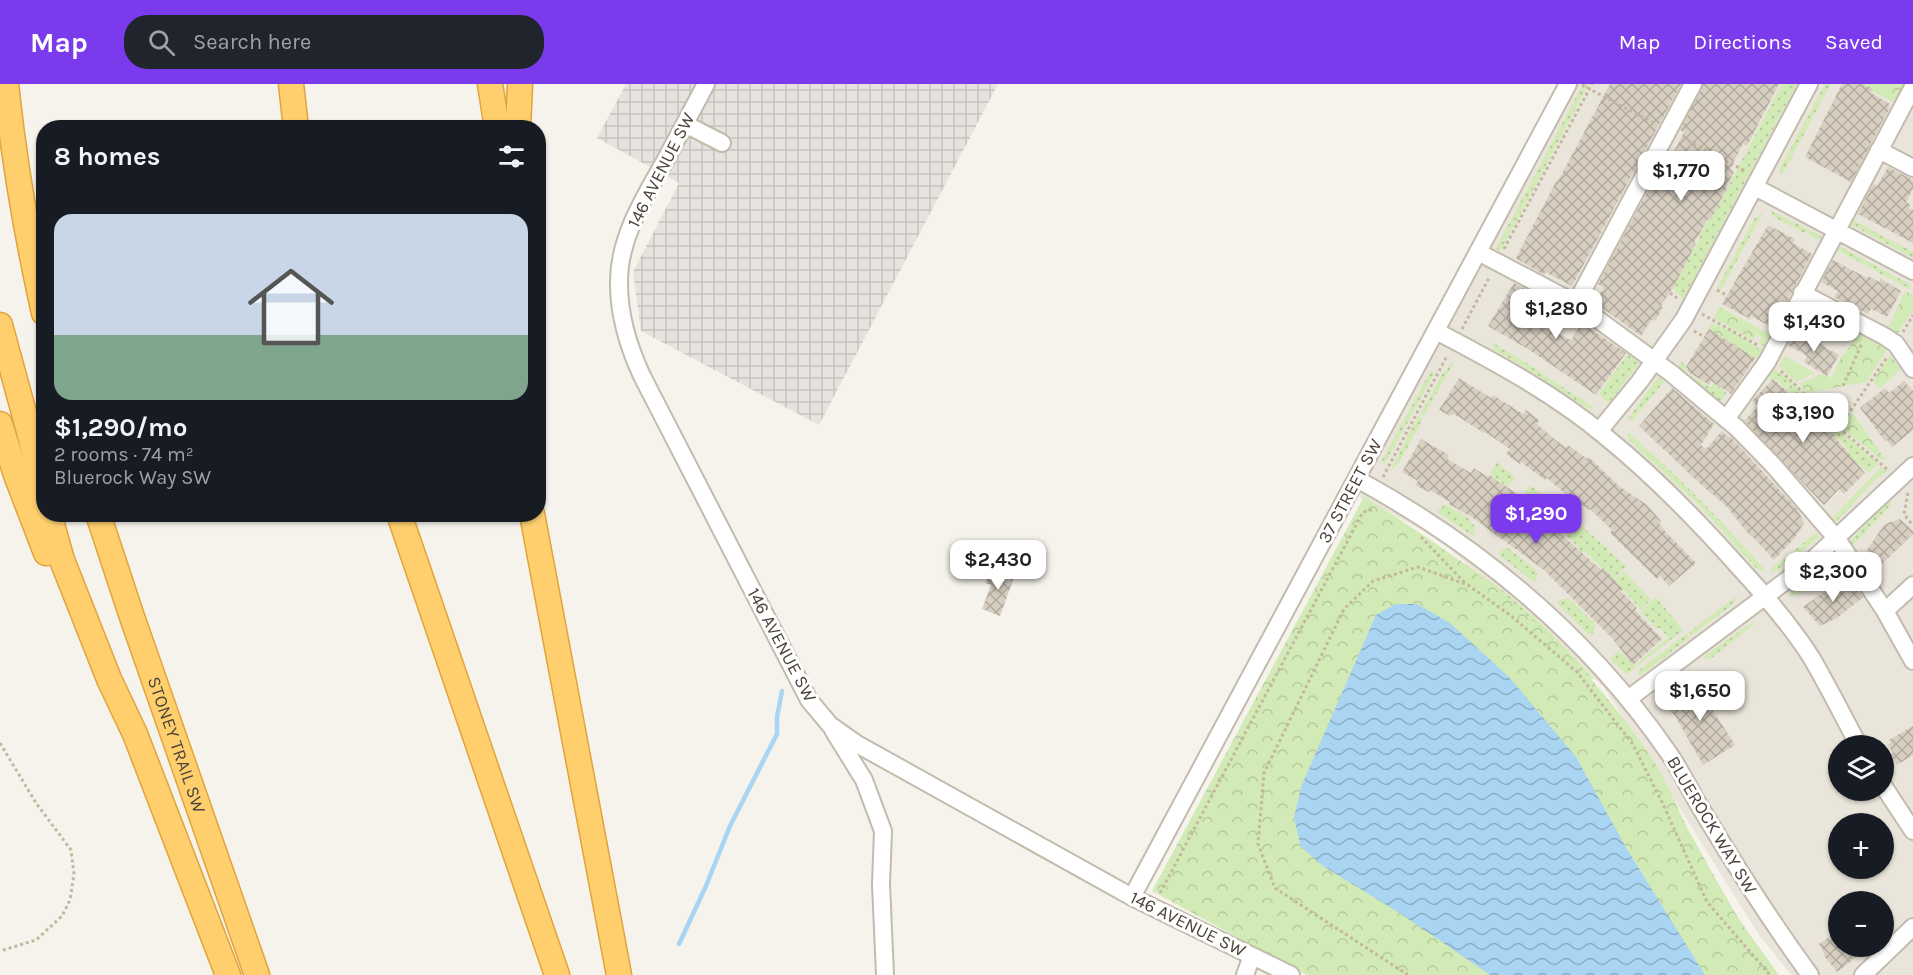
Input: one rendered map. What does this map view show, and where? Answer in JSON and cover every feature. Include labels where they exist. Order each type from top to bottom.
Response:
[{"type":"highway","points":[[6,84],[12,148],[26,234],[36,278]]},
{"type":"highway","points":[[291,84],[295,120]]},
{"type":"highway","points":[[490,84],[496,120]]},
{"type":"highway","points":[[518,120],[520,84]]},
{"type":"highway","points":[[0,325],[36,461]]},
{"type":"highway","points":[[0,424],[40,540],[90,659],[160,800]]},
{"type":"highway","points":[[51,522],[66,571],[160,800],[228,975]]},
{"type":"highway","name":"STONEY TRAIL SW","points":[[101,522],[134,625],[257,975]]},
{"type":"highway","points":[[402,522],[557,975]]},
{"type":"highway","points":[[534,522],[619,975]]},
{"type":"street","name":"146 AVENUE SW","points":[[706,84],[630,226],[618,282],[625,329],[642,376],[809,700],[830,725],[857,744],[1132,897],[1291,975]]},
{"type":"street","name":"37 STREET SW","points":[[1132,897],[1568,84]]},
{"type":"street","points":[[1575,305],[1693,84]]},
{"type":"street","points":[[1599,431],[1668,343],[1686,304],[1755,187],[1809,84]]},
{"type":"street","points":[[1726,419],[1769,357],[1913,87]]},
{"type":"street","points":[[685,124],[722,143]]},
{"type":"street","points":[[1879,150],[1913,168]]},
{"type":"street","points":[[1755,187],[1913,271]]},
{"type":"street","points":[[1478,252],[1596,318],[1726,419],[1773,465],[1837,539],[1885,611],[1913,661]]},
{"type":"street","points":[[1802,293],[1896,344],[1913,369]]},
{"type":"street","points":[[1436,331],[1507,369],[1599,431],[1668,492],[1705,529],[1766,598],[1810,656],[1853,735]]},
{"type":"street","points":[[1628,699],[1766,598],[1903,485],[1913,466]]},
{"type":"street","name":"BLUEROCK WAY SW","points":[[1357,479],[1406,506],[1500,572],[1554,619],[1628,699],[1669,754],[1768,918],[1810,975]]},
{"type":"street","points":[[1885,611],[1913,585]]},
{"type":"street","points":[[830,725],[864,780],[883,831],[881,884],[885,975]]},
{"type":"street","points":[[1893,801],[1913,831]]},
{"type":"street","points":[[1863,975],[1913,927]]},
{"type":"street","points":[[1245,975],[1252,956]]},
{"type":"path","points":[[1581,84],[1745,171]]},
{"type":"path","points":[[1502,253],[1592,84]]},
{"type":"path","points":[[1464,324],[1493,270]]},
{"type":"path","points":[[1716,290],[1726,295]]},
{"type":"path","points":[[1670,293],[1769,357],[1839,428],[1903,485],[1904,514],[1913,526]]},
{"type":"path","points":[[1843,386],[1869,328]]},
{"type":"path","points":[[1698,333],[1703,336]]},
{"type":"path","points":[[1839,428],[1896,344]]},
{"type":"path","points":[[1380,481],[1449,354]]},
{"type":"path","points":[[1167,880],[1363,512],[1373,508],[1383,514]]},
{"type":"path","points":[[1419,536],[1468,585],[1510,615],[1577,672],[1632,743],[1663,804],[1707,902],[1770,975]]},
{"type":"path","points":[[1408,975],[1275,888],[1258,843],[1264,773],[1344,609],[1373,581],[1418,567],[1468,585]]},
{"type":"path","points":[[0,743],[36,803],[71,850],[74,874],[70,900],[62,916],[36,940],[0,951]]},
{"type":"shaded area","points":[[626,84],[998,84],[819,425],[641,331],[633,272],[679,183],[597,138]]},
{"type":"shaded area","points":[[1565,84],[1913,84],[1913,975],[1791,975],[1759,935],[1604,687],[1439,539],[1341,487]]},
{"type":"green space","points":[[1583,84],[1589,84],[1500,252],[1496,248]]},
{"type":"green space","points":[[1782,84],[1797,84],[1683,299],[1672,288]]},
{"type":"green space","points":[[1825,84],[1831,84],[1782,175],[1780,168]]},
{"type":"green space","points":[[1858,84],[1908,84],[1898,104]]},
{"type":"green space","points":[[1772,211],[1821,236],[1820,241],[1806,231],[1804,233],[1772,216]]},
{"type":"green space","points":[[1763,213],[1721,290],[1717,288],[1754,219]]},
{"type":"green space","points":[[1853,220],[1913,252],[1913,258],[1852,225]]},
{"type":"green space","points":[[1841,247],[1911,285],[1909,289],[1837,250]]},
{"type":"green space","points":[[1905,291],[1913,295],[1913,310],[1898,333],[1888,328]]},
{"type":"green space","points":[[1720,307],[1771,335],[1765,347],[1759,343],[1762,337],[1757,334],[1753,340],[1714,318]]},
{"type":"green space","points":[[1712,323],[1732,331],[1763,351],[1757,360],[1708,329]]},
{"type":"green space","points":[[1860,334],[1887,349],[1866,382],[1807,393],[1799,384],[1821,374],[1831,378],[1842,356]]},
{"type":"green space","points":[[1491,342],[1593,407],[1592,409],[1494,350]]},
{"type":"green space","points":[[1629,352],[1639,363],[1609,403],[1599,394]]},
{"type":"green space","points":[[1890,355],[1901,369],[1879,389],[1873,381]]},
{"type":"green space","points":[[1785,356],[1814,373],[1796,382],[1779,366]]},
{"type":"green space","points":[[1454,362],[1424,416],[1420,415],[1442,374]]},
{"type":"green space","points":[[1682,362],[1686,365],[1685,372],[1711,388],[1714,383],[1726,393],[1721,402],[1678,367]]},
{"type":"green space","points":[[1772,368],[1790,379],[1823,416],[1879,464],[1868,473],[1848,454],[1849,451],[1837,437],[1814,415],[1809,416],[1783,386],[1774,379],[1771,380],[1768,376]]},
{"type":"green space","points":[[1431,370],[1434,374],[1385,464],[1381,462]]},
{"type":"green space","points":[[1659,376],[1664,382],[1632,421],[1628,419]]},
{"type":"green space","points":[[1852,412],[1885,459],[1882,460],[1842,428]]},
{"type":"green space","points":[[1418,416],[1423,419],[1399,463],[1390,471]]},
{"type":"green space","points":[[1629,433],[1715,516],[1764,569],[1762,571],[1756,568],[1699,505],[1629,440],[1626,435]]},
{"type":"green space","points":[[1497,462],[1515,477],[1508,487],[1490,475]]},
{"type":"green space","points":[[1881,467],[1887,471],[1873,482],[1836,522],[1832,518]]},
{"type":"green space","points":[[1530,485],[1626,566],[1613,580],[1584,551],[1568,568],[1580,549],[1565,534],[1565,530],[1555,522],[1546,532],[1550,519],[1520,501]]},
{"type":"green space","points":[[1364,497],[1447,551],[1486,581],[1524,612],[1593,681],[1653,760],[1688,829],[1737,916],[1779,975],[1307,975],[1152,891]]},
{"type":"green space","points":[[1888,500],[1892,504],[1851,547],[1849,543]]},
{"type":"green space","points":[[1445,504],[1470,519],[1476,527],[1473,536],[1437,512]]},
{"type":"green space","points":[[1817,532],[1819,537],[1778,570],[1771,572],[1770,570]]},
{"type":"green space","points":[[1432,542],[1519,604],[1594,679],[1591,679],[1515,609]]},
{"type":"green space","points":[[1508,548],[1532,566],[1538,574],[1535,583],[1498,554],[1502,549]]},
{"type":"green space","points":[[1833,556],[1837,560],[1791,598],[1789,595],[1792,590]]},
{"type":"green space","points":[[1624,571],[1651,600],[1640,609],[1615,580]]},
{"type":"green space","points":[[1656,597],[1683,630],[1628,674],[1625,673],[1610,659],[1619,650],[1634,666],[1668,637],[1640,612]]},
{"type":"green space","points":[[1569,598],[1595,624],[1590,636],[1557,603]]},
{"type":"green space","points":[[1737,598],[1732,605],[1691,636],[1689,632]]},
{"type":"green space","points":[[1753,622],[1753,625],[1709,660],[1703,657]]},
{"type":"green space","points":[[1687,633],[1689,638],[1640,676],[1637,672]]},
{"type":"water","points":[[1396,604],[1417,604],[1450,623],[1509,677],[1576,757],[1628,851],[1705,975],[1490,975],[1398,912],[1323,866],[1301,847],[1294,818],[1301,787],[1376,615]]},
{"type":"building","points":[[1610,84],[1681,84],[1572,286],[1545,272],[1544,275],[1516,258]]},
{"type":"building","points":[[1703,84],[1779,84],[1747,146],[1743,144],[1730,169],[1734,172],[1727,188],[1710,220],[1708,219],[1694,243],[1696,244],[1661,306],[1663,308],[1655,321],[1652,319],[1641,336],[1594,302],[1604,288],[1598,284],[1666,157],[1670,159],[1684,132],[1680,130]]},
{"type":"building","points":[[1842,84],[1863,84],[1873,89],[1871,93],[1890,104],[1851,182],[1805,157]]},
{"type":"building","points":[[1888,167],[1913,180],[1913,189],[1906,202],[1913,210],[1913,243],[1858,214],[1873,184],[1877,186]]},
{"type":"building","points":[[1768,225],[1795,239],[1793,243],[1812,254],[1773,328],[1722,304]]},
{"type":"building","points":[[1833,260],[1867,278],[1868,276],[1879,282],[1881,279],[1901,291],[1887,317],[1871,309],[1868,314],[1834,297],[1838,291],[1821,282]]},
{"type":"building","points":[[1514,283],[1555,305],[1542,326],[1571,340],[1582,323],[1626,353],[1596,395],[1531,351],[1488,326]]},
{"type":"building","points":[[1709,329],[1755,358],[1731,394],[1711,381],[1709,385],[1687,371],[1686,367]]},
{"type":"building","points":[[1796,331],[1839,355],[1827,376],[1804,362],[1807,356],[1788,345]]},
{"type":"building","points":[[1459,378],[1491,398],[1493,395],[1523,414],[1526,410],[1539,420],[1537,424],[1566,448],[1568,445],[1587,459],[1589,457],[1619,486],[1647,505],[1661,521],[1659,523],[1665,531],[1696,563],[1669,586],[1660,576],[1657,579],[1610,533],[1612,530],[1590,509],[1570,495],[1569,497],[1547,478],[1545,480],[1506,454],[1510,449],[1485,432],[1454,414],[1450,416],[1439,410]]},
{"type":"building","points":[[1773,379],[1792,395],[1789,398],[1812,417],[1814,415],[1830,431],[1865,473],[1844,494],[1839,489],[1824,505],[1744,421],[1758,406],[1752,401]]},
{"type":"building","points":[[1904,381],[1913,391],[1913,430],[1892,447],[1860,408],[1885,388],[1889,393]]},
{"type":"building","points":[[1672,388],[1714,424],[1701,445],[1706,449],[1722,431],[1728,437],[1730,436],[1798,510],[1804,523],[1794,539],[1774,560],[1751,537],[1726,506],[1639,426]]},
{"type":"building","points":[[1421,439],[1449,455],[1447,459],[1471,473],[1474,468],[1488,477],[1489,475],[1517,494],[1514,500],[1537,517],[1540,514],[1563,532],[1561,534],[1601,570],[1603,568],[1623,589],[1621,591],[1637,608],[1635,610],[1662,639],[1633,665],[1612,638],[1544,570],[1473,518],[1449,504],[1450,502],[1430,490],[1429,492],[1415,485],[1418,481],[1402,472]]},
{"type":"building","points":[[1900,519],[1913,531],[1913,534],[1875,571],[1862,557],[1885,524]]},
{"type":"building","points":[[997,569],[1015,575],[1000,616],[982,609],[991,585],[985,583],[989,572],[995,574]]},
{"type":"building","points":[[1852,581],[1863,597],[1837,618],[1820,626],[1803,607],[1832,586]]},
{"type":"building","points":[[1695,680],[1715,707],[1712,709],[1735,745],[1703,765],[1675,716],[1664,702]]},
{"type":"building","points":[[1913,726],[1913,755],[1897,765],[1894,760],[1894,737]]},
{"type":"building","points":[[1828,938],[1828,957],[1857,957],[1837,972],[1824,956],[1819,944]]},
{"type":"waterway","points":[[679,944],[730,826],[777,734],[777,717],[782,691]]}]
